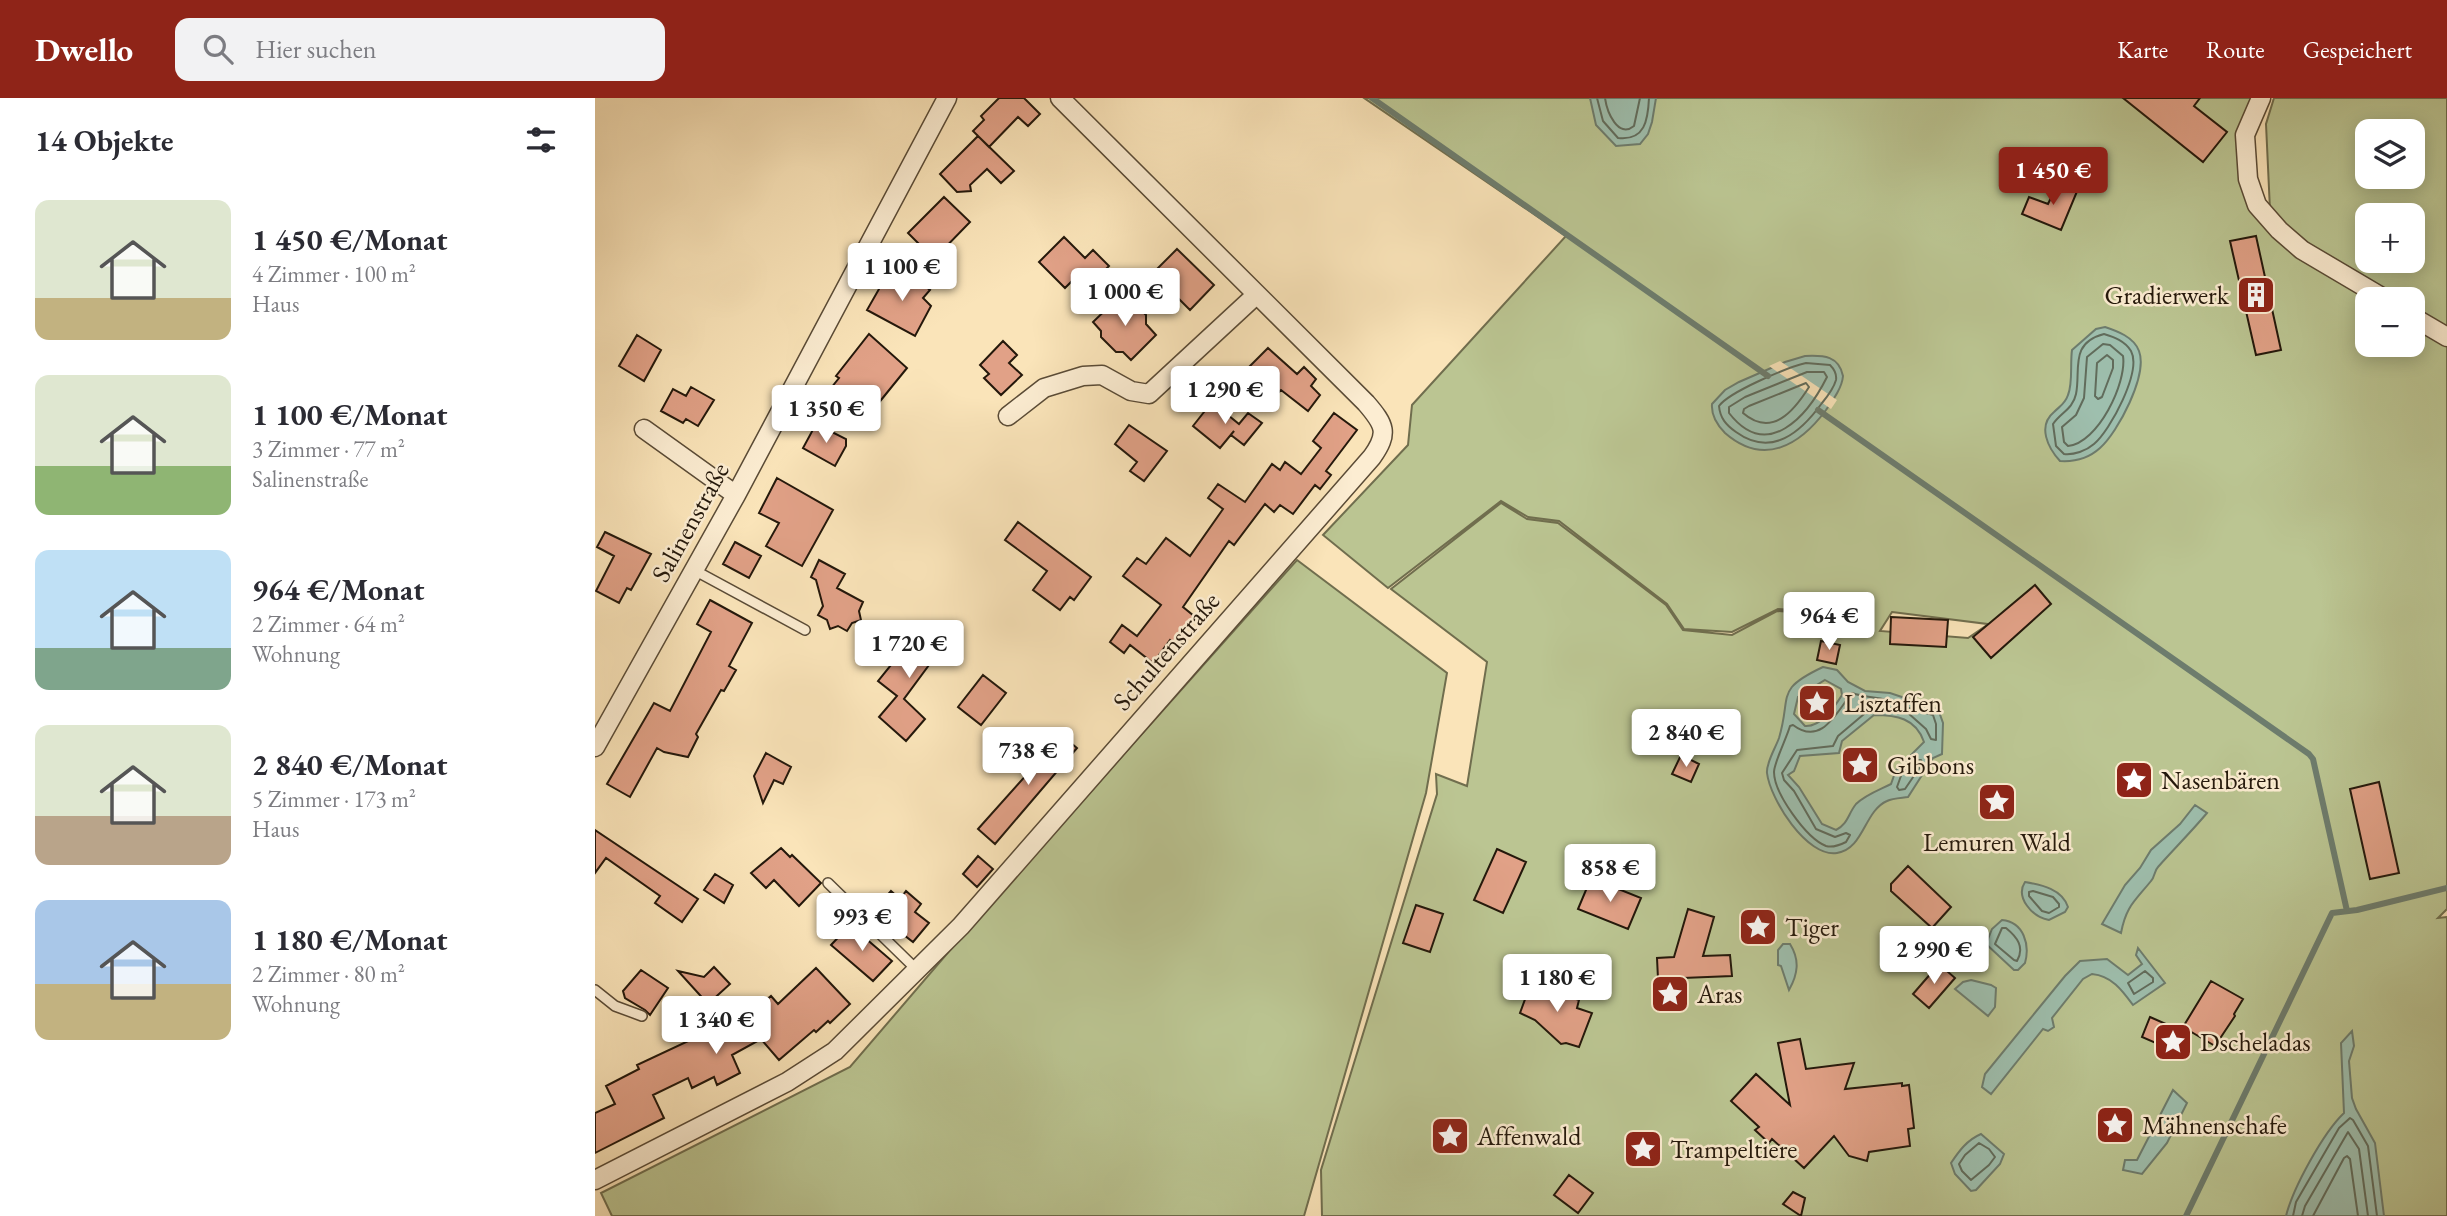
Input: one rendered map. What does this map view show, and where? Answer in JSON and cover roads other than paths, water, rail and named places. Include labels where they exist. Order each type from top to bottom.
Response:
[{"type":"street","name":"Salinenstraße","points":[[595,747],[736,495],[947,98]]},
{"type":"street","name":"Schultenstraße","points":[[595,1180],[787,1082],[835,1051],[961,926],[1372,457],[1383,439],[1382,424],[1366,403],[1060,98]]},
{"type":"street","points":[[2260,98],[2245,135],[2248,179],[2257,205],[2279,230],[2302,250],[2365,287]]},
{"type":"street","points":[[1008,416],[1044,388],[1083,376],[1102,375],[1131,391],[1149,394],[1256,295]]},
{"type":"street","points":[[2425,324],[2447,337]]},
{"type":"street","points":[[644,429],[736,495]]},
{"type":"lane","points":[[694,570],[805,630]]},
{"type":"lane","points":[[828,883],[917,970]]},
{"type":"lane","points":[[595,990],[615,1006],[642,1016]]},
{"type":"water","points":[[1590,98],[1656,98],[1648,134],[1640,144],[1616,146],[1596,125]]},
{"type":"water","points":[[2105,327],[2125,335],[2137,346],[2141,361],[2135,388],[2123,417],[2100,448],[2081,459],[2060,461],[2048,443],[2046,424],[2068,395],[2072,350],[2096,329]]},
{"type":"water","points":[[1805,356],[1830,358],[1838,364],[1843,376],[1831,402],[1805,433],[1793,442],[1767,450],[1754,449],[1739,443],[1722,430],[1714,416],[1712,404],[1725,390],[1785,362]]},
{"type":"water","points":[[1823,667],[1837,670],[1848,682],[1865,691],[1890,693],[1938,709],[1943,723],[1942,754],[1933,758],[1908,797],[1889,800],[1879,806],[1853,845],[1837,853],[1826,852],[1802,837],[1775,797],[1767,773],[1769,760],[1783,724],[1787,695],[1797,682]],"holes":[[[1825,680],[1841,689],[1842,695],[1822,720],[1805,726],[1794,714],[1798,697],[1804,696],[1807,691]],[[1874,715],[1890,716],[1910,723],[1924,742],[1896,770],[1891,784],[1856,804],[1843,825],[1836,830],[1822,824],[1799,787],[1788,775],[1794,771],[1800,756],[1839,753],[1842,741]]]},
{"type":"water","points":[[2195,805],[2207,813],[2157,869],[2128,910],[2121,933],[2102,924],[2125,885],[2151,850],[2180,824]]},
{"type":"water","points":[[2025,882],[2056,892],[2068,907],[2065,912],[2049,920],[2031,911],[2022,894]]},
{"type":"water","points":[[2002,920],[2016,925],[2026,942],[2025,963],[2018,970],[2014,970],[1986,944],[1992,929]]},
{"type":"water","points":[[1783,944],[1790,944],[1796,961],[1796,973],[1789,990],[1781,966],[1778,965],[1778,950]]},
{"type":"water","points":[[2138,948],[2165,983],[2133,1005],[2111,981],[2092,974],[2083,979],[2052,1018],[2054,1027],[2048,1031],[2043,1029],[1991,1094],[1982,1087],[1985,1074],[2080,961],[2107,959],[2128,975],[2142,964],[2136,955]]},
{"type":"water","points":[[1971,980],[1996,988],[1995,1007],[1988,1016],[1955,989],[1963,982]]},
{"type":"water","points":[[2352,1031],[2354,1046],[2349,1061],[2352,1098],[2375,1143],[2384,1216],[2286,1216],[2310,1162],[2344,1113],[2341,1043]]},
{"type":"water","points":[[2173,1090],[2187,1103],[2167,1143],[2142,1174],[2123,1170],[2125,1160],[2137,1160]]},
{"type":"water","points":[[1981,1134],[2004,1154],[2000,1164],[1976,1190],[1971,1191],[1955,1174],[1951,1163],[1967,1143]]},
{"type":"waterway","points":[[1372,98],[1768,376]]},
{"type":"waterway","points":[[1818,410],[2309,754],[2313,759],[2347,911]]},
{"type":"waterway","points":[[2186,1216],[2332,913],[2357,910],[2447,888]]},
{"type":"place","name":"Gradierwerk","points":[[2256,295]]},
{"type":"place","name":"Lisztaffen","points":[[1817,703]]},
{"type":"place","name":"Gibbons","points":[[1860,765]]},
{"type":"place","name":"Nasenbären","points":[[2134,780]]},
{"type":"place","name":"Lemuren Wald","points":[[1997,802]]},
{"type":"place","name":"Tiger","points":[[1758,927]]},
{"type":"place","name":"Aras","points":[[1670,994]]},
{"type":"place","name":"Dscheladas","points":[[2173,1042]]},
{"type":"place","name":"Mähnenschafe","points":[[2115,1125]]},
{"type":"place","name":"Affenwald","points":[[1450,1136]]},
{"type":"place","name":"Trampeltiere","points":[[1643,1149]]}]
